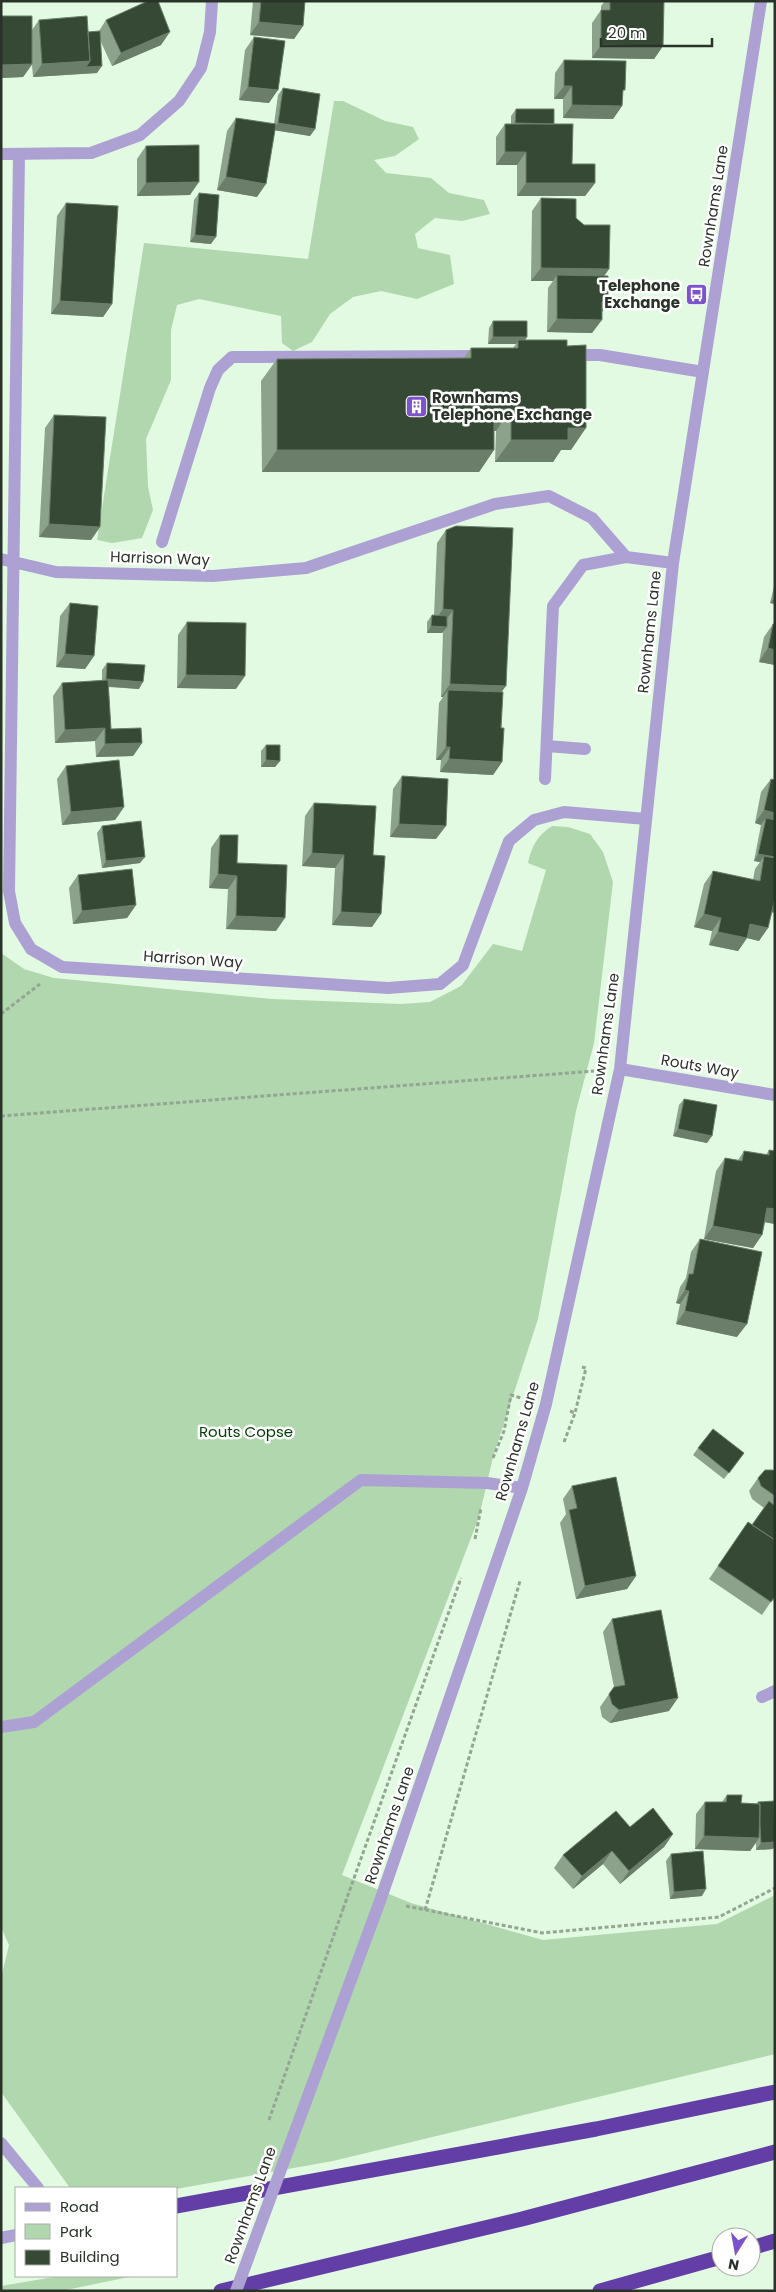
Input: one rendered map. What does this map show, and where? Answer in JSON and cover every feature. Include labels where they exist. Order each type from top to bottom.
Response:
[{"type":"highway","points":[[178,2206],[586,2130],[775,2092]]},
{"type":"highway","points":[[221,2291],[522,2218],[775,2152]]},
{"type":"highway","points":[[761,2245],[775,2241]]},
{"type":"highway","points":[[600,2291],[711,2260]]},
{"type":"street","points":[[1,154],[91,152],[140,135],[179,101],[201,68],[210,32],[212,1]]},
{"type":"street","name":"Rownhams Lane","points":[[236,2291],[380,1901],[522,1488],[557,1360],[620,1069],[673,563],[761,1]]},
{"type":"street","name":"Harrison Way","points":[[19,154],[7,561],[9,891],[15,922],[31,949],[62,966],[388,988],[440,984],[463,965],[509,841],[534,820],[564,812],[646,819]]},
{"type":"street","points":[[560,356],[600,355],[703,372]]},
{"type":"street","points":[[162,542],[210,388],[218,370],[232,357],[491,356]]},
{"type":"street","name":"Harrison Way","points":[[7,561],[56,572],[213,576],[306,568],[494,504],[549,496],[592,518],[626,556]]},
{"type":"street","name":"Rownhams Lane","points":[[545,779],[553,606],[583,565],[626,556],[673,563]]},
{"type":"street","points":[[547,746],[585,748]]},
{"type":"street","name":"Routs Way","points":[[620,1069],[775,1095]]},
{"type":"street","points":[[1,1727],[34,1722],[361,1480],[487,1483],[522,1488]]},
{"type":"street","points":[[762,1698],[775,1691]]},
{"type":"street","points":[[1,2143],[37,2187]]},
{"type":"street","points":[[1,2238],[15,2235]]},
{"type":"path","points":[[1,1014],[62,966]]},
{"type":"path","points":[[1,1116],[620,1069]]},
{"type":"path","points":[[563,1448],[575,1412]]},
{"type":"path","points":[[425,1910],[521,1576]]},
{"type":"path","points":[[380,1901],[542,1933],[720,1917],[775,1888]]},
{"type":"path","points":[[268,2123],[343,1909]]},
{"type":"green space","points":[[334,101],[343,101],[385,121],[413,127],[419,139],[395,156],[374,160],[386,173],[431,178],[449,193],[484,200],[490,214],[462,221],[435,218],[415,234],[418,248],[450,255],[454,284],[417,299],[381,291],[353,297],[330,314],[312,342],[293,351],[282,343],[281,316],[199,299],[177,305],[171,330],[171,380],[146,439],[148,487],[153,510],[142,538],[112,543],[97,540],[144,243],[308,259]]},
{"type":"green space","name":"Routs Copse","points":[[552,826],[568,827],[590,834],[603,852],[613,882],[594,1043],[576,1111],[538,1319],[493,1457],[479,1517],[342,1875],[411,1903],[543,1940],[717,1924],[775,1895],[775,2054],[333,2161],[178,2189],[178,2187],[69,2187],[1,2092],[1,1978],[9,1945],[1,1927],[1,953],[24,969],[54,978],[272,999],[401,1004],[430,1002],[461,986],[493,944],[522,951],[546,870],[528,863],[531,851],[542,834]]},
{"type":"green space","points":[[54,2277],[129,2277],[61,2291],[1,2291],[1,2286]]},
{"type":"building","points":[[148,1],[158,1],[170,32],[121,53],[106,20]]},
{"type":"building","points":[[261,1],[305,1],[303,26],[259,22]]},
{"type":"building","points":[[610,1],[664,1],[663,46],[601,45],[601,10],[610,10]]},
{"type":"building","points":[[1,16],[32,16],[32,64],[1,65]]},
{"type":"building","points":[[87,16],[90,61],[42,64],[39,20]]},
{"type":"building","points":[[100,31],[102,66],[86,67],[90,61],[88,32]]},
{"type":"building","points":[[254,37],[285,41],[278,90],[248,87]]},
{"type":"building","points":[[564,60],[626,61],[625,90],[623,90],[622,106],[572,105],[572,86],[564,86]]},
{"type":"building","points":[[283,88],[320,94],[315,129],[278,123]]},
{"type":"building","points":[[516,109],[554,109],[554,124],[515,123]]},
{"type":"building","points":[[236,118],[276,124],[266,184],[226,177]]},
{"type":"building","points":[[505,124],[573,124],[572,164],[595,164],[595,183],[526,183],[526,152],[505,152]]},
{"type":"building","points":[[199,145],[199,182],[146,183],[146,146]]},
{"type":"building","points":[[199,193],[219,195],[216,237],[195,235]]},
{"type":"building","points":[[541,198],[576,199],[576,218],[584,225],[610,225],[609,269],[541,268]]},
{"type":"building","points":[[66,203],[118,206],[112,304],[60,301]]},
{"type":"building","points":[[557,275],[608,276],[608,303],[602,302],[602,320],[557,319]]},
{"type":"building","points":[[493,321],[527,321],[527,337],[493,337]]},
{"type":"building","name":"Rownhams Telephone Exchange","points":[[518,340],[567,340],[567,346],[586,345],[586,428],[568,428],[568,440],[511,440],[511,409],[494,409],[494,450],[277,450],[277,359],[471,358],[471,348],[518,348]]},
{"type":"building","points":[[54,415],[106,417],[100,527],[49,524]]},
{"type":"building","points":[[456,526],[513,528],[506,686],[450,684],[453,610],[443,609],[446,530]]},
{"type":"building","points":[[70,603],[98,606],[94,656],[65,654]]},
{"type":"building","points":[[432,615],[447,616],[447,627],[431,626]]},
{"type":"building","points":[[187,622],[246,623],[245,676],[186,675]]},
{"type":"building","points":[[773,624],[775,624],[775,650],[768,648]]},
{"type":"building","points":[[107,663],[145,665],[143,682],[106,679]]},
{"type":"building","points":[[108,680],[111,729],[141,728],[142,743],[105,744],[105,728],[65,730],[62,683]]},
{"type":"building","points":[[448,690],[503,692],[501,728],[504,728],[502,762],[449,759],[450,747],[446,747]]},
{"type":"building","points":[[266,745],[280,745],[280,761],[266,760]]},
{"type":"building","points":[[119,760],[124,807],[71,812],[66,766]]},
{"type":"building","points":[[402,776],[448,779],[446,826],[399,824]]},
{"type":"building","points":[[771,779],[775,780],[775,813],[764,810]]},
{"type":"building","points":[[314,803],[376,806],[373,855],[385,856],[381,914],[341,912],[344,855],[312,853]]},
{"type":"building","points":[[766,818],[775,820],[775,857],[758,854]]},
{"type":"building","points":[[141,821],[145,857],[106,861],[102,826]]},
{"type":"building","points":[[220,835],[238,835],[237,863],[287,865],[285,918],[236,916],[237,876],[218,874]]},
{"type":"building","points":[[764,856],[775,858],[775,898],[768,928],[750,924],[747,938],[718,932],[721,918],[704,914],[713,871],[760,881]]},
{"type":"building","points":[[132,869],[136,905],[82,911],[78,875]]},
{"type":"building","points":[[684,1099],[717,1105],[712,1136],[678,1129]]},
{"type":"building","points":[[769,1150],[775,1151],[775,1209],[767,1208],[762,1235],[713,1226],[725,1158],[742,1161],[744,1151],[769,1155]]},
{"type":"building","points":[[700,1239],[762,1252],[747,1324],[685,1311],[689,1291],[685,1290],[689,1274],[693,1274]]},
{"type":"building","points":[[713,1429],[744,1453],[729,1473],[698,1448]]},
{"type":"building","points":[[765,1470],[773,1470],[775,1472],[775,1496],[761,1486],[758,1478]]},
{"type":"building","points":[[616,1477],[636,1576],[585,1586],[569,1510],[577,1508],[572,1486]]},
{"type":"building","points":[[769,1501],[775,1506],[775,1540],[752,1525]]},
{"type":"building","points":[[748,1522],[775,1540],[775,1596],[771,1602],[718,1566]]},
{"type":"building","points":[[661,1610],[678,1698],[619,1710],[612,1704],[609,1694],[614,1687],[625,1685],[612,1619]]},
{"type":"building","points":[[727,1795],[742,1795],[741,1803],[760,1804],[759,1838],[704,1836],[705,1802],[726,1802]]},
{"type":"building","points":[[774,1801],[775,1842],[761,1843],[760,1804],[758,1802]]},
{"type":"building","points":[[653,1808],[673,1834],[629,1871],[612,1851],[582,1876],[563,1855],[616,1811],[630,1827]]},
{"type":"building","points":[[703,1851],[706,1889],[674,1892],[671,1854]]},
{"type":"place","name":"Telephone Exchange","points":[[696,294]]},
{"type":"place","name":"Rownhams Telephone Exchange","points":[[416,406]]}]
